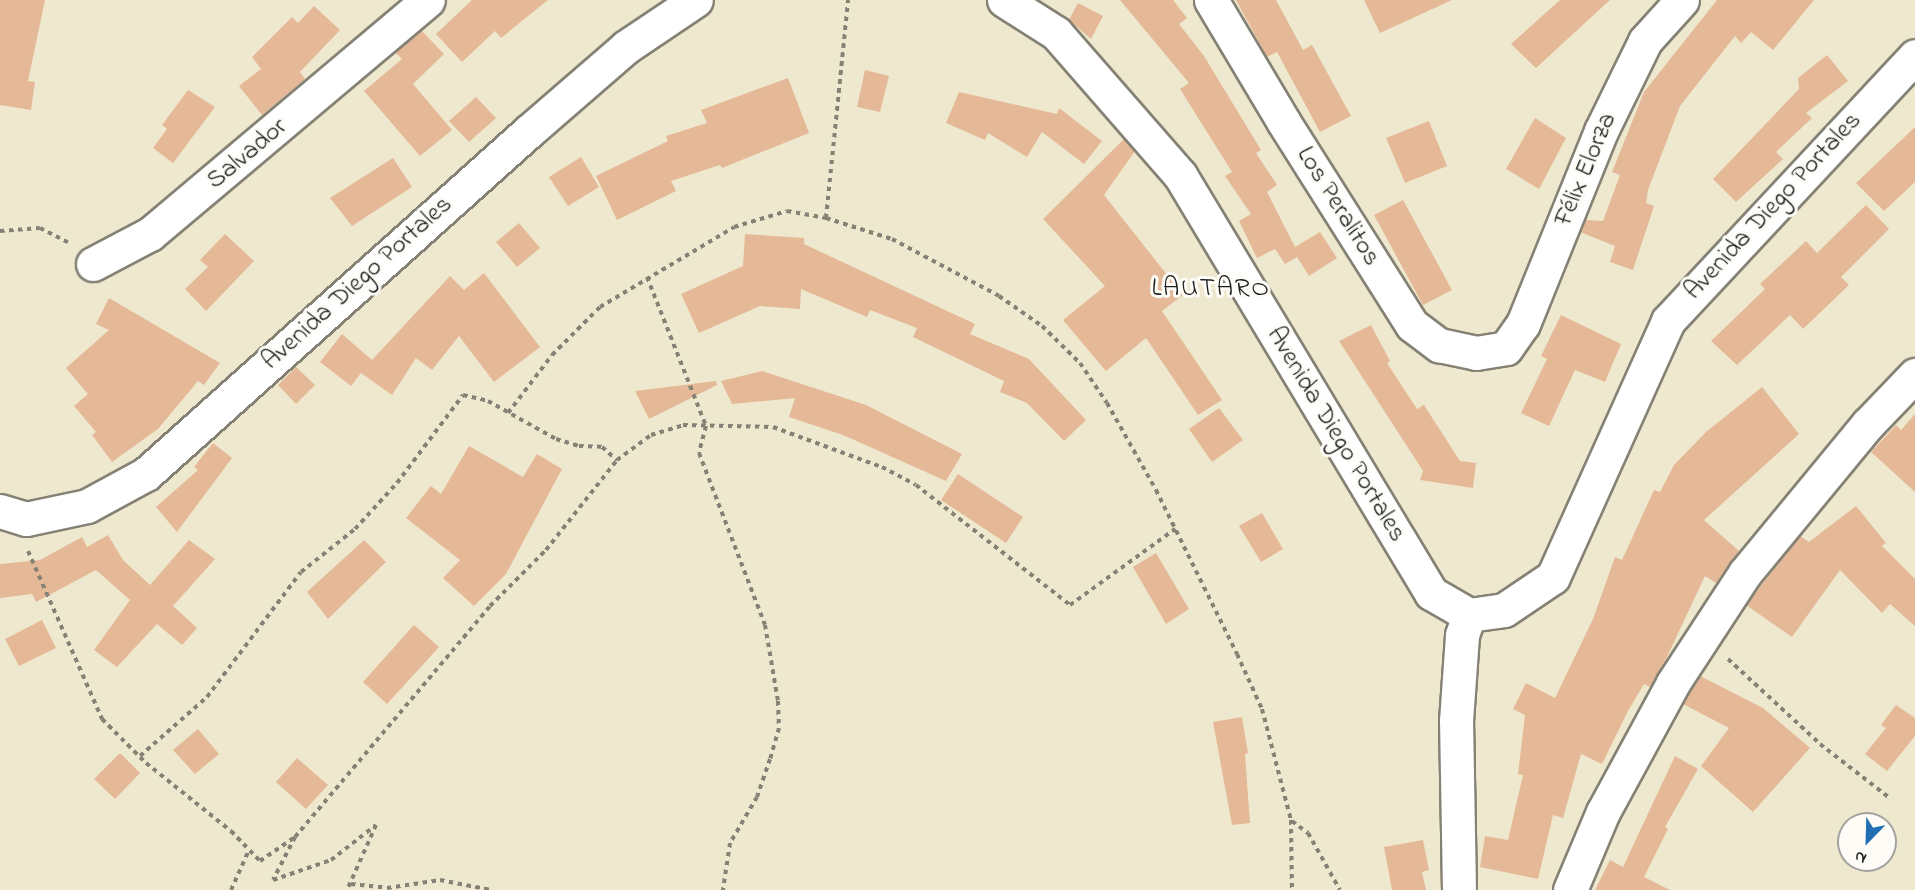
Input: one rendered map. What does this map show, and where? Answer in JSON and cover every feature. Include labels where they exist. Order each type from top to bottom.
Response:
[{"type":"street","name":"Salvador","points":[[93,264],[150,234],[397,15],[428,0]]},
{"type":"street","name":"Avenida Diego Portales","points":[[13,515],[87,506],[147,474],[626,47],[696,0]]},
{"type":"street","name":"Avenida Diego Portales","points":[[1004,0],[1056,33],[1180,175],[1431,593],[1469,615],[1504,610],[1553,577],[1668,321],[1915,56]]},
{"type":"street","name":"Los Peralitos","points":[[1211,0],[1282,121],[1412,325],[1439,345],[1476,353],[1506,348]]},
{"type":"street","name":"Félix Elorza","points":[[1506,348],[1523,324],[1601,131],[1646,42],[1682,0]]},
{"type":"street","points":[[1570,890],[1603,812],[1673,683],[1745,573],[1868,424],[1915,375]]},
{"type":"street","points":[[1459,890],[1456,721],[1462,635],[1469,615]]},
{"type":"path","points":[[826,218],[848,0]]},
{"type":"path","points":[[508,414],[552,355],[600,307],[734,227],[787,211],[826,218],[922,253],[953,274],[999,296],[1042,326],[1080,363],[1107,403],[1175,529],[1262,709],[1292,820],[1292,890]]},
{"type":"path","points":[[0,231],[40,228],[69,242],[93,264]]},
{"type":"path","points":[[647,277],[706,426],[699,453],[765,626],[778,701],[779,728],[770,759],[757,797],[730,843],[723,890]]},
{"type":"path","points":[[140,756],[207,697],[301,572],[355,529],[397,483],[463,395],[488,401],[556,439],[579,446],[602,447],[617,460]]},
{"type":"path","points":[[347,890],[376,825],[332,860],[273,880],[296,837],[490,606],[546,550],[617,460],[651,435],[683,425],[773,427],[882,467],[916,484],[1070,605],[1175,529]]},
{"type":"path","points":[[13,515],[102,719],[140,756],[231,831],[260,861],[296,837]]},
{"type":"path","points":[[1702,639],[1820,744],[1891,799]]},
{"type":"path","points":[[1292,820],[1308,833],[1340,890]]},
{"type":"path","points":[[231,890],[249,850]]},
{"type":"path","points":[[350,884],[366,888],[387,888],[440,880],[491,890]]},
{"type":"building","points":[[0,0],[45,0],[28,81],[35,82],[31,110],[0,105]]},
{"type":"building","points":[[472,0],[548,0],[501,38],[495,31],[462,62],[436,34]]},
{"type":"building","points":[[1120,0],[1173,0],[1187,18],[1179,24],[1204,56],[1261,150],[1256,153],[1277,185],[1267,192],[1295,247],[1320,232],[1337,258],[1309,276],[1297,257],[1285,264],[1275,249],[1257,258],[1239,221],[1251,214],[1225,176],[1232,172],[1180,89],[1189,83]]},
{"type":"building","points":[[1236,0],[1276,0],[1303,50],[1312,45],[1351,116],[1320,132],[1277,52],[1267,57]]},
{"type":"building","points":[[1364,0],[1452,0],[1380,33]]},
{"type":"building","points":[[1560,0],[1610,0],[1536,68],[1511,44]]},
{"type":"building","points":[[1717,0],[1814,0],[1773,50],[1751,32],[1741,43],[1735,36],[1680,106],[1648,190],[1646,203],[1654,206],[1633,270],[1610,262],[1615,246],[1580,232],[1585,220],[1603,221],[1620,175],[1612,172],[1644,92]]},
{"type":"building","points":[[1078,3],[1103,16],[1091,39],[1069,20]]},
{"type":"building","points":[[314,6],[340,30],[300,72],[305,79],[262,115],[239,86],[261,69],[252,57],[292,17],[298,23]]},
{"type":"building","points":[[421,30],[444,54],[413,84],[452,130],[420,156],[364,91],[402,59],[395,52]]},
{"type":"building","points":[[1827,55],[1848,81],[1806,113],[1812,118],[1776,152],[1783,159],[1736,202],[1713,179],[1799,89],[1798,78]]},
{"type":"building","points":[[865,70],[889,76],[880,112],[857,107]]},
{"type":"building","points":[[788,78],[809,133],[722,168],[720,165],[671,181],[676,191],[617,220],[596,176],[668,141],[666,136],[707,123],[701,110]]},
{"type":"building","points":[[188,90],[215,107],[173,163],[153,148],[167,129],[162,125]]},
{"type":"building","points":[[959,92],[1057,114],[1059,108],[1102,141],[1084,164],[1042,132],[1027,157],[988,133],[985,140],[946,123]]},
{"type":"building","points":[[476,97],[496,118],[469,142],[449,121]]},
{"type":"building","points":[[1535,118],[1566,138],[1539,189],[1506,169]]},
{"type":"building","points":[[1429,121],[1447,166],[1405,183],[1386,138]]},
{"type":"building","points":[[1915,127],[1915,182],[1884,211],[1856,183]]},
{"type":"building","points":[[1124,139],[1135,151],[1104,195],[1183,295],[1162,311],[1222,400],[1198,415],[1146,338],[1106,371],[1063,320],[1105,286],[1043,219]]},
{"type":"building","points":[[581,157],[599,187],[568,206],[549,177]]},
{"type":"building","points":[[393,158],[412,187],[352,226],[330,198]]},
{"type":"building","points":[[1403,200],[1452,290],[1423,305],[1374,215]]},
{"type":"building","points":[[1866,205],[1889,229],[1841,277],[1849,285],[1803,329],[1790,315],[1737,365],[1711,341],[1765,289],[1760,284],[1806,241],[1817,253]]},
{"type":"building","points":[[519,223],[540,248],[517,267],[496,242]]},
{"type":"building","points":[[225,234],[254,261],[206,311],[185,289],[208,267],[200,260]]},
{"type":"building","points":[[745,234],[804,238],[804,244],[975,324],[970,334],[1029,359],[1086,420],[1064,441],[1027,403],[1000,392],[1004,381],[913,337],[917,328],[870,310],[867,317],[801,289],[800,309],[760,306],[699,333],[681,294],[743,266]]},
{"type":"building","points":[[484,273],[540,347],[494,382],[459,336],[432,370],[416,358],[392,395],[361,373],[351,386],[320,362],[342,334],[372,360],[450,276],[464,290]]},
{"type":"building","points":[[109,298],[220,363],[204,385],[198,381],[158,429],[112,462],[92,435],[96,432],[74,406],[88,394],[66,368],[109,330],[96,324]]},
{"type":"building","points":[[1561,315],[1621,344],[1605,382],[1575,370],[1549,426],[1521,413],[1547,359],[1541,356]]},
{"type":"building","points":[[1371,325],[1390,361],[1387,363],[1417,409],[1424,405],[1460,461],[1476,463],[1473,488],[1420,480],[1423,471],[1339,341]]},
{"type":"building","points":[[296,367],[315,385],[296,404],[278,385]]},
{"type":"building","points":[[762,371],[866,405],[962,454],[946,481],[843,435],[789,417],[795,398],[732,404],[721,381]]},
{"type":"building","points":[[716,381],[717,385],[649,419],[635,391]]},
{"type":"building","points":[[1762,387],[1799,434],[1704,520],[1739,551],[1716,583],[1705,576],[1666,659],[1650,687],[1644,684],[1602,764],[1581,754],[1563,818],[1553,815],[1538,879],[1480,867],[1485,836],[1508,840],[1523,775],[1518,774],[1525,715],[1513,709],[1526,683],[1555,698],[1593,619],[1615,557],[1622,560],[1654,490],[1660,492],[1674,465],[1706,432]]},
{"type":"building","points":[[1219,408],[1243,440],[1212,462],[1189,429]]},
{"type":"building","points":[[1915,414],[1915,492],[1871,452],[1896,425],[1901,430]]},
{"type":"building","points":[[213,443],[232,458],[177,532],[156,507],[198,470],[194,467]]},
{"type":"building","points":[[469,446],[523,477],[537,454],[562,469],[506,574],[474,606],[443,578],[460,560],[406,518],[431,486],[441,494]]},
{"type":"building","points":[[958,474],[1023,517],[1006,543],[941,500]]},
{"type":"building","points":[[1856,506],[1886,543],[1882,546],[1915,579],[1915,626],[1890,604],[1882,613],[1840,570],[1792,637],[1746,605],[1800,536],[1809,542]]},
{"type":"building","points":[[1262,513],[1283,549],[1261,562],[1239,526]]},
{"type":"building","points":[[108,535],[123,560],[150,585],[189,540],[215,559],[173,606],[197,628],[182,645],[157,624],[117,667],[94,650],[130,600],[96,570],[36,602],[32,594],[0,598],[0,564],[40,560],[82,537],[87,547]]},
{"type":"building","points":[[364,540],[386,562],[328,619],[307,592]]},
{"type":"building","points":[[1156,553],[1189,609],[1166,624],[1133,567]]},
{"type":"building","points":[[42,620],[56,648],[19,666],[5,639]]},
{"type":"building","points":[[414,625],[439,647],[387,704],[363,682]]},
{"type":"building","points":[[1700,676],[1763,708],[1810,748],[1753,812],[1701,766],[1729,728],[1683,704]]},
{"type":"building","points":[[1896,705],[1915,718],[1915,736],[1887,771],[1865,754],[1886,728],[1881,725]]},
{"type":"building","points":[[1242,717],[1248,753],[1245,754],[1250,823],[1232,825],[1213,722]]},
{"type":"building","points":[[198,729],[219,754],[195,774],[173,750]]},
{"type":"building","points":[[120,753],[140,773],[115,799],[94,779]]},
{"type":"building","points":[[1675,756],[1698,769],[1665,827],[1668,829],[1644,877],[1670,890],[1595,890],[1610,860],[1623,867]]},
{"type":"building","points":[[297,758],[328,785],[306,809],[276,782]]},
{"type":"building","points":[[1423,840],[1429,870],[1422,872],[1426,890],[1392,890],[1384,847]]},
{"type":"district","name":"LAUTARO","points":[[1211,289]]}]
